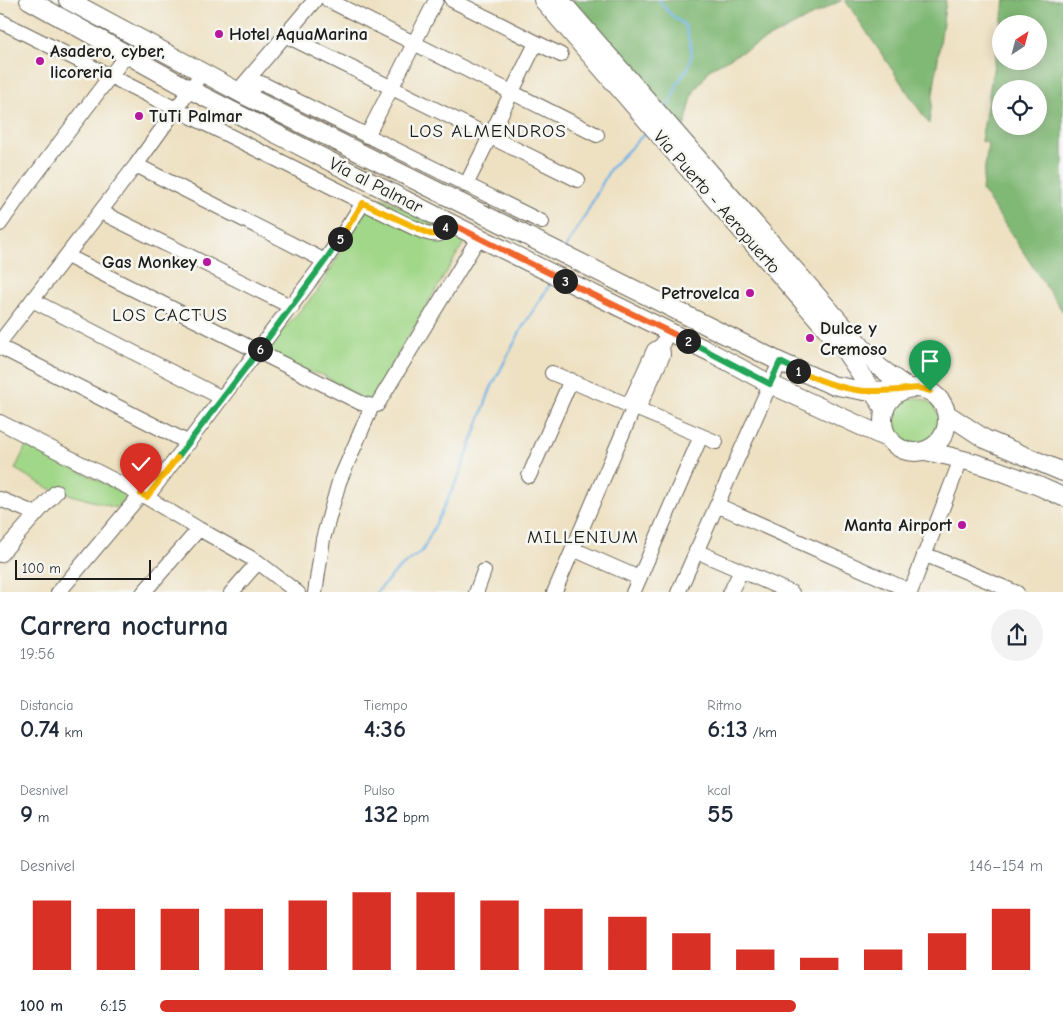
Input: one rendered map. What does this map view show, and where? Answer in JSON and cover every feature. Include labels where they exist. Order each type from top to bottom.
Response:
[{"type":"main road","name":"Vía al Palmar","points":[[29,0],[191,90],[573,285],[665,338],[891,440]]},
{"type":"main road","name":"Vía al Palmar","points":[[68,0],[243,94],[780,362],[832,385],[871,391],[905,389]]},
{"type":"main road","name":"Via Puerto - Aeropuerto","points":[[543,0],[635,96],[879,367],[905,389]]},
{"type":"main road","name":"Via Puerto - Aeropuerto","points":[[560,0],[635,96]]},
{"type":"main road","name":"Via Puerto - Aeropuerto","points":[[674,141],[843,348],[884,410]]},
{"type":"main road","points":[[925,451],[934,447],[945,432],[948,423],[947,414],[942,401],[930,391],[922,388],[905,389],[888,402],[884,410],[884,426],[896,446],[910,452],[925,451],[962,459],[1034,483],[1063,497]]},
{"type":"main road","points":[[947,414],[985,439],[1063,472]]},
{"type":"street","points":[[243,94],[285,34],[315,0]]},
{"type":"street","points":[[328,0],[597,135]]},
{"type":"street","points":[[367,136],[436,0]]},
{"type":"street","points":[[452,0],[561,55]]},
{"type":"street","points":[[0,21],[363,203],[430,234],[437,235],[442,233],[448,222]]},
{"type":"street","points":[[285,34],[578,180]]},
{"type":"street","points":[[466,185],[536,43]]},
{"type":"street","points":[[0,224],[127,54]]},
{"type":"street","points":[[0,342],[101,212],[202,73]]},
{"type":"street","points":[[243,94],[261,83],[542,222]]},
{"type":"street","points":[[136,165],[325,261]]},
{"type":"street","points":[[58,592],[189,443],[292,307],[363,203]]},
{"type":"street","points":[[101,212],[292,307]]},
{"type":"street","points":[[67,256],[360,403],[372,406],[377,405],[479,238]]},
{"type":"street","points":[[32,300],[222,398]]},
{"type":"street","points":[[554,592],[634,407],[663,355],[665,338]]},
{"type":"street","points":[[0,347],[189,443]]},
{"type":"street","points":[[678,592],[780,362]]},
{"type":"street","points":[[552,373],[716,442]]},
{"type":"street","points":[[529,476],[571,380]]},
{"type":"street","points":[[315,592],[323,539],[339,482],[372,406]]},
{"type":"street","points":[[0,422],[144,496],[258,562],[298,592]]},
{"type":"street","points":[[632,592],[701,436]]},
{"type":"street","points":[[718,505],[910,592],[962,459]]},
{"type":"street","points":[[0,555],[56,492]]},
{"type":"street","points":[[0,499],[36,514]]},
{"type":"street","points":[[143,592],[199,529]]},
{"type":"street","points":[[572,549],[639,578]]},
{"type":"street","points":[[696,551],[792,592]]},
{"type":"street","points":[[924,554],[1018,592]]},
{"type":"street","points":[[232,592],[258,562]]},
{"type":"street","points":[[730,592],[741,570]]},
{"type":"street","points":[[476,592],[484,571]]},
{"type":"green space","points":[[570,0],[842,0],[711,68],[693,93],[685,125],[681,125]]},
{"type":"green space","points":[[845,0],[946,0],[929,124]]},
{"type":"green space","points":[[1005,0],[1063,0],[1063,312],[982,190],[988,143],[981,141],[993,70],[1048,70],[1048,15],[1002,15]]},
{"type":"green space","points":[[383,198],[466,239],[369,403],[323,375],[298,369],[263,352],[317,292],[371,202]]},
{"type":"green space","points":[[911,398],[921,398],[935,408],[939,421],[935,434],[929,440],[921,444],[911,444],[897,434],[893,426],[893,416],[903,402]]},
{"type":"green space","points":[[27,444],[127,495],[116,508],[48,488],[15,469]]},
{"type":"waterway","points":[[659,0],[670,14],[685,25],[692,53],[688,68],[677,84],[671,102],[665,109]]},
{"type":"waterway","points":[[565,249],[610,169],[647,131]]},
{"type":"waterway","points":[[377,592],[397,570],[423,550],[459,476],[491,388],[521,330],[552,281]]},
{"type":"place","name":"Hotel AquaMarina","points":[[219,34]]},
{"type":"place","name":"Asadero, cyber, licoreria","points":[[40,61]]},
{"type":"place","name":"TuTi Palmar","points":[[139,116]]},
{"type":"place","name":"Gas Monkey","points":[[207,262]]},
{"type":"place","name":"Petrovelca","points":[[750,293]]},
{"type":"place","name":"Dulce y Cremoso","points":[[810,338]]},
{"type":"place","name":"Manta Airport","points":[[962,525]]},
{"type":"district","name":"LOS ALMENDROS","points":[[488,130]]},
{"type":"district","name":"LOS CACTUS","points":[[170,314]]},
{"type":"district","name":"MILLENIUM","points":[[583,536]]},
{"type":"route","points":[[141,494],[147,497],[189,443],[292,307],[363,203],[430,234],[437,235],[442,233],[448,222],[714,354],[770,384],[780,362],[832,385],[850,389],[864,391],[922,388],[930,391]]}]
